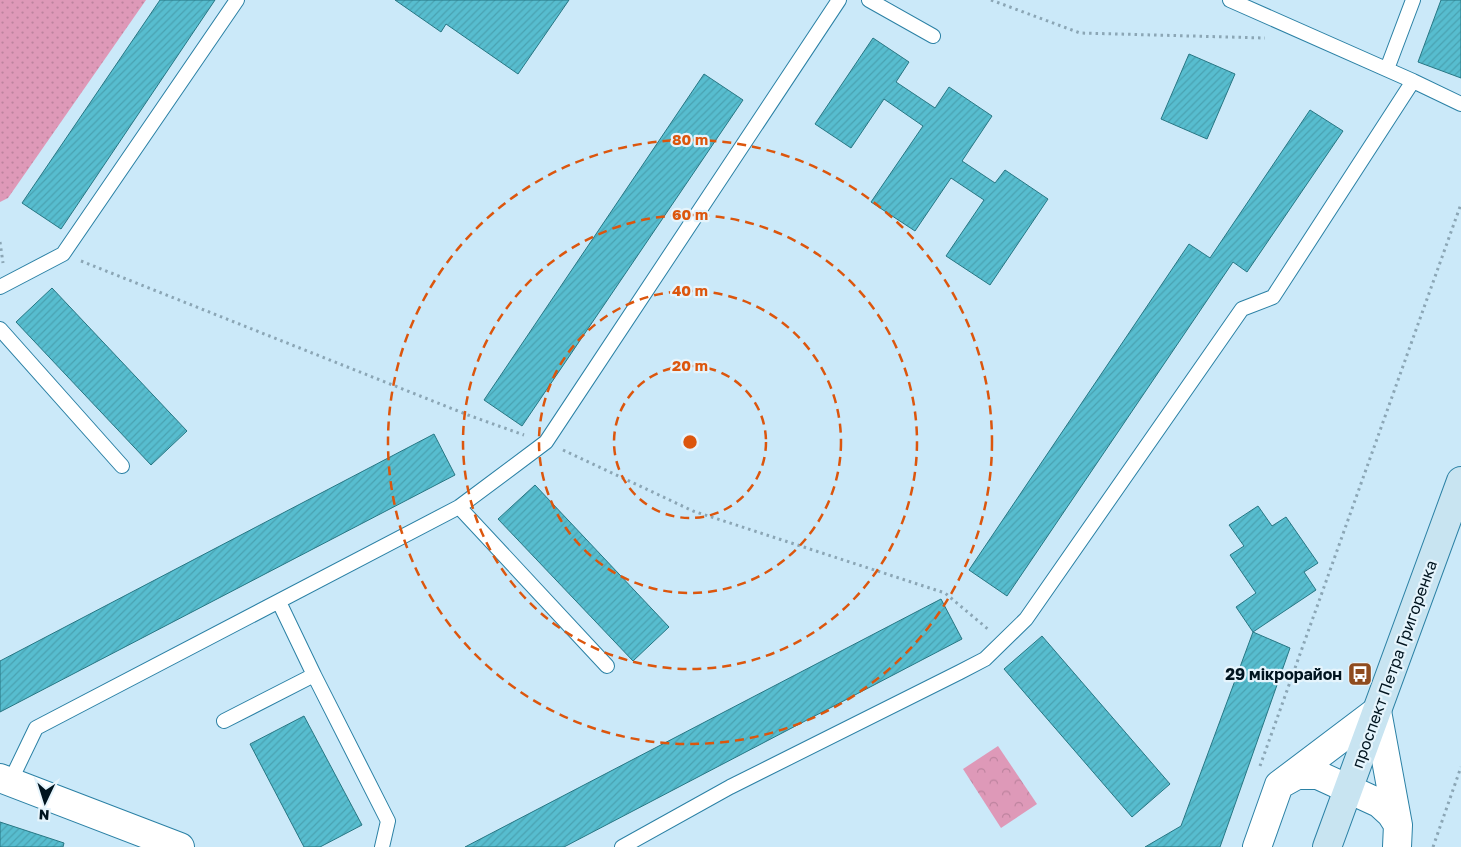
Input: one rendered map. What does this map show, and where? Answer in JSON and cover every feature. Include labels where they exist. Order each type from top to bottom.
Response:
[{"type":"main road","name":"проспект Петра Григоренка","points":[[1327,847],[1461,481]]},
{"type":"street","points":[[1257,847],[1268,778],[1377,710],[1397,836]]},
{"type":"street","points":[[1268,778],[1318,775],[1379,803],[1392,814],[1397,836]]},
{"type":"street","points":[[5,780],[180,847]]},
{"type":"lane","points":[[0,287],[63,254],[237,0]]},
{"type":"lane","points":[[5,780],[36,728],[459,507],[546,442],[839,0]]},
{"type":"lane","points":[[869,0],[933,36]]},
{"type":"lane","points":[[1230,0],[1256,5],[1461,104]]},
{"type":"lane","points":[[1387,69],[1413,0]]},
{"type":"lane","points":[[622,847],[730,788],[985,659],[1026,619],[1242,309],[1274,297],[1413,81]]},
{"type":"lane","points":[[0,329],[122,466]]},
{"type":"lane","points":[[459,507],[607,666]]},
{"type":"lane","points":[[278,602],[388,821],[382,847]]},
{"type":"lane","points":[[224,721],[314,675]]},
{"type":"path","points":[[991,0],[1080,33],[1269,38]]},
{"type":"path","points":[[1268,778],[1461,204]]},
{"type":"path","points":[[1432,847],[1461,767]]},
{"type":"green space","points":[[0,0],[146,0],[8,198],[0,202]]},
{"type":"green space","points":[[998,746],[1037,804],[1001,828],[963,769]]},
{"type":"building","points":[[160,0],[215,0],[61,229],[22,203]]},
{"type":"building","points":[[395,0],[569,0],[518,74],[446,24],[441,32]]},
{"type":"building","points":[[1441,0],[1461,0],[1461,78],[1418,62]]},
{"type":"building","points":[[873,38],[909,62],[896,82],[935,108],[949,87],[992,116],[962,161],[995,183],[1005,170],[1048,199],[990,285],[946,256],[984,200],[951,178],[915,231],[871,202],[923,126],[884,99],[851,148],[815,124]]},
{"type":"building","points":[[1189,54],[1235,74],[1207,139],[1161,119]]},
{"type":"building","points":[[704,74],[743,100],[522,426],[484,400]]},
{"type":"building","points":[[1310,110],[1343,131],[1247,272],[1233,262],[1007,596],[969,570],[1189,244],[1210,258]]},
{"type":"building","points":[[52,288],[187,431],[151,465],[16,322]]},
{"type":"building","points":[[434,434],[455,475],[0,712],[0,661]]},
{"type":"building","points":[[535,485],[669,627],[633,661],[498,519]]},
{"type":"building","points":[[1258,506],[1272,526],[1286,517],[1318,563],[1304,572],[1316,590],[1253,632],[1236,607],[1256,593],[1230,555],[1244,546],[1229,525]]},
{"type":"building","points":[[941,599],[962,639],[564,847],[465,847]]},
{"type":"building","points":[[1253,632],[1290,648],[1220,847],[1145,847],[1181,826]]},
{"type":"building","points":[[1042,636],[1170,784],[1132,817],[1004,669]]},
{"type":"building","points":[[304,716],[362,825],[320,847],[304,847],[250,744]]},
{"type":"building","points":[[0,822],[64,843],[63,847],[0,847]]},
{"type":"place","name":"29 мікрорайон","points":[[1360,674]]}]
